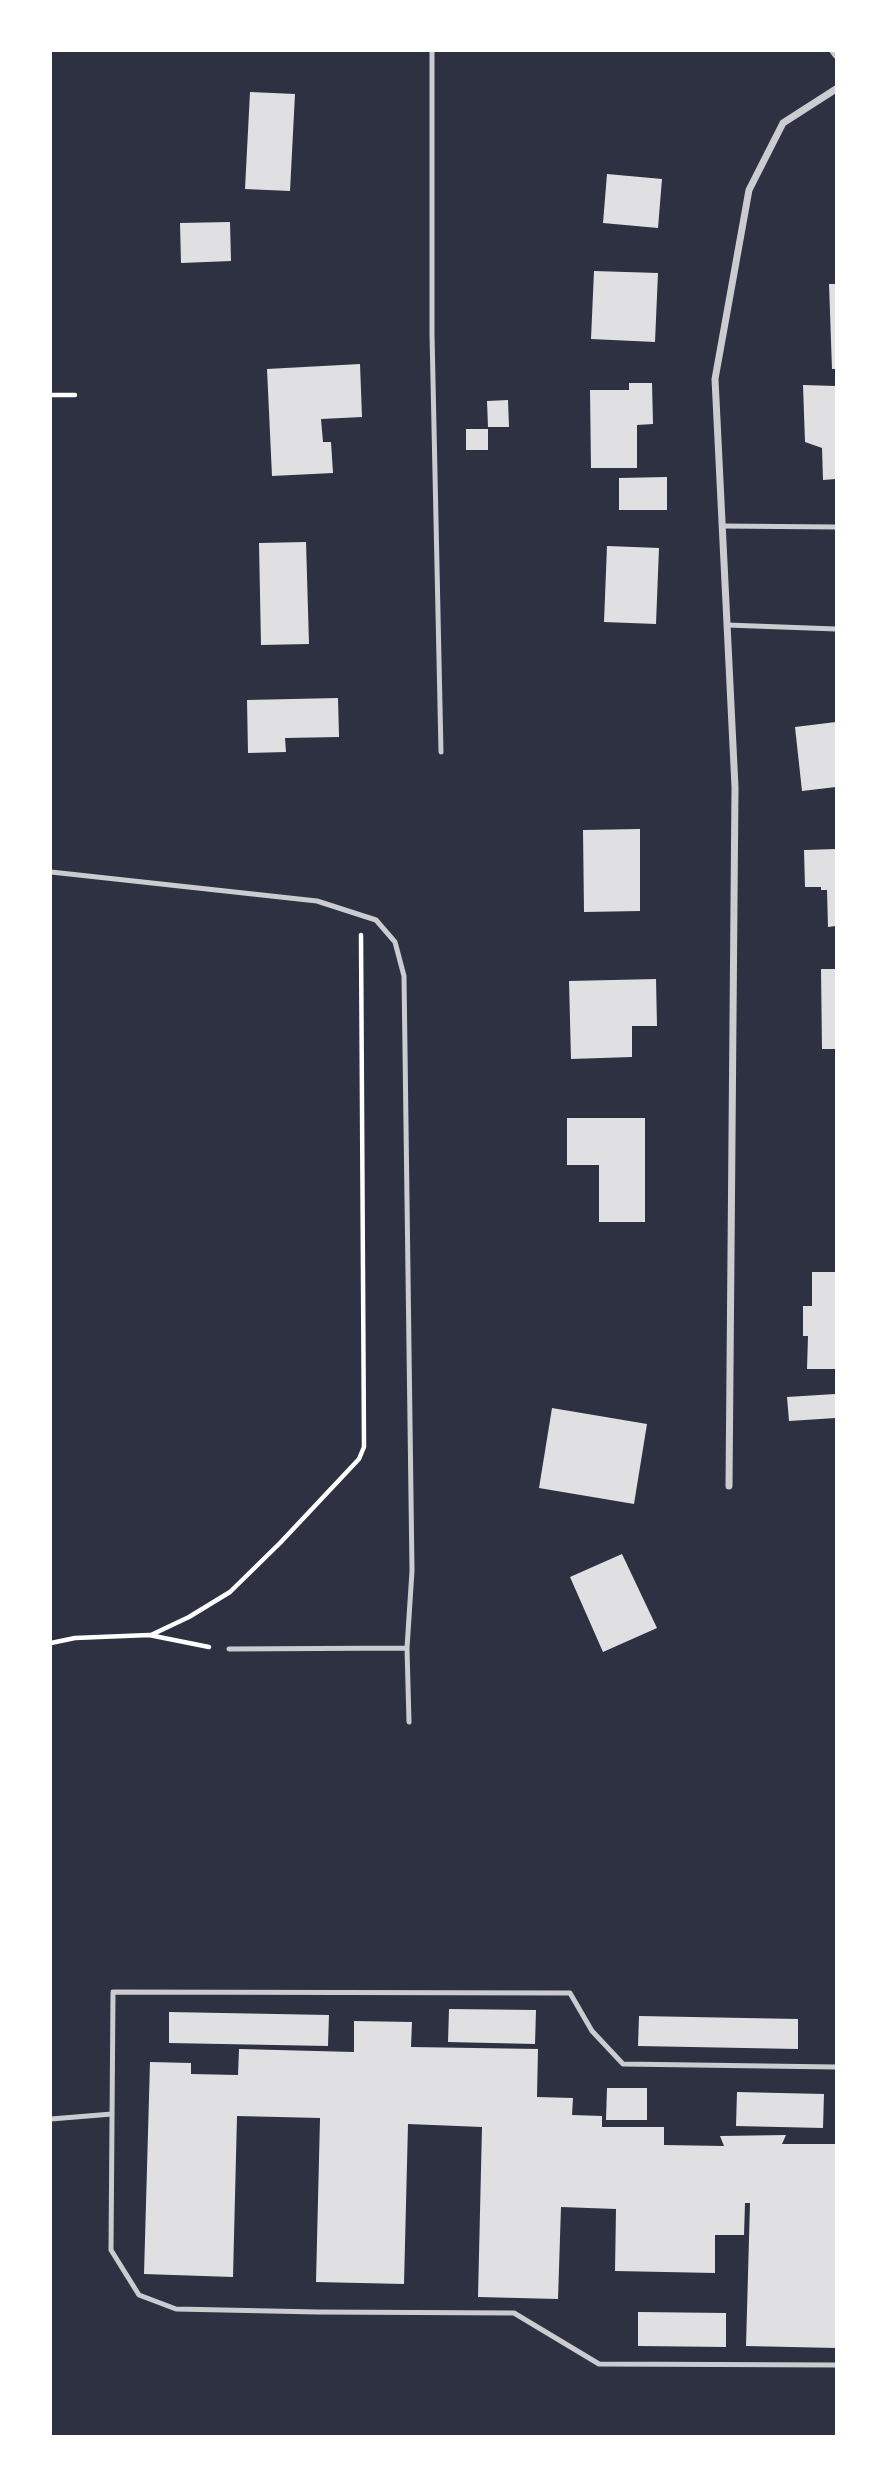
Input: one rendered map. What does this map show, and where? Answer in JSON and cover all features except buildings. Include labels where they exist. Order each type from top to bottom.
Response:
[{"type":"street","points":[[729,1486],[735,787],[715,379],[749,190],[783,123],[836,89]]},
{"type":"lane","points":[[432,51],[432,322],[441,752]]},
{"type":"lane","points":[[722,526],[836,527]]},
{"type":"lane","points":[[727,625],[836,629]]},
{"type":"lane","points":[[51,872],[317,901],[376,920],[395,942],[404,976],[412,1571],[407,1648],[409,1722]]},
{"type":"lane","points":[[229,1649],[407,1648]]},
{"type":"lane","points":[[836,2067],[623,2064],[592,2031],[570,1993],[113,1992],[111,2250],[139,2295],[176,2309],[514,2313],[599,2364],[836,2365]]},
{"type":"lane","points":[[51,2119],[112,2114]]},
{"type":"path","points":[[51,395],[75,395]]},
{"type":"path","points":[[151,1635],[189,1617],[229,1592],[351,1468],[364,1447],[361,935]]},
{"type":"path","points":[[51,1643],[75,1638],[151,1635],[210,1647]]}]
